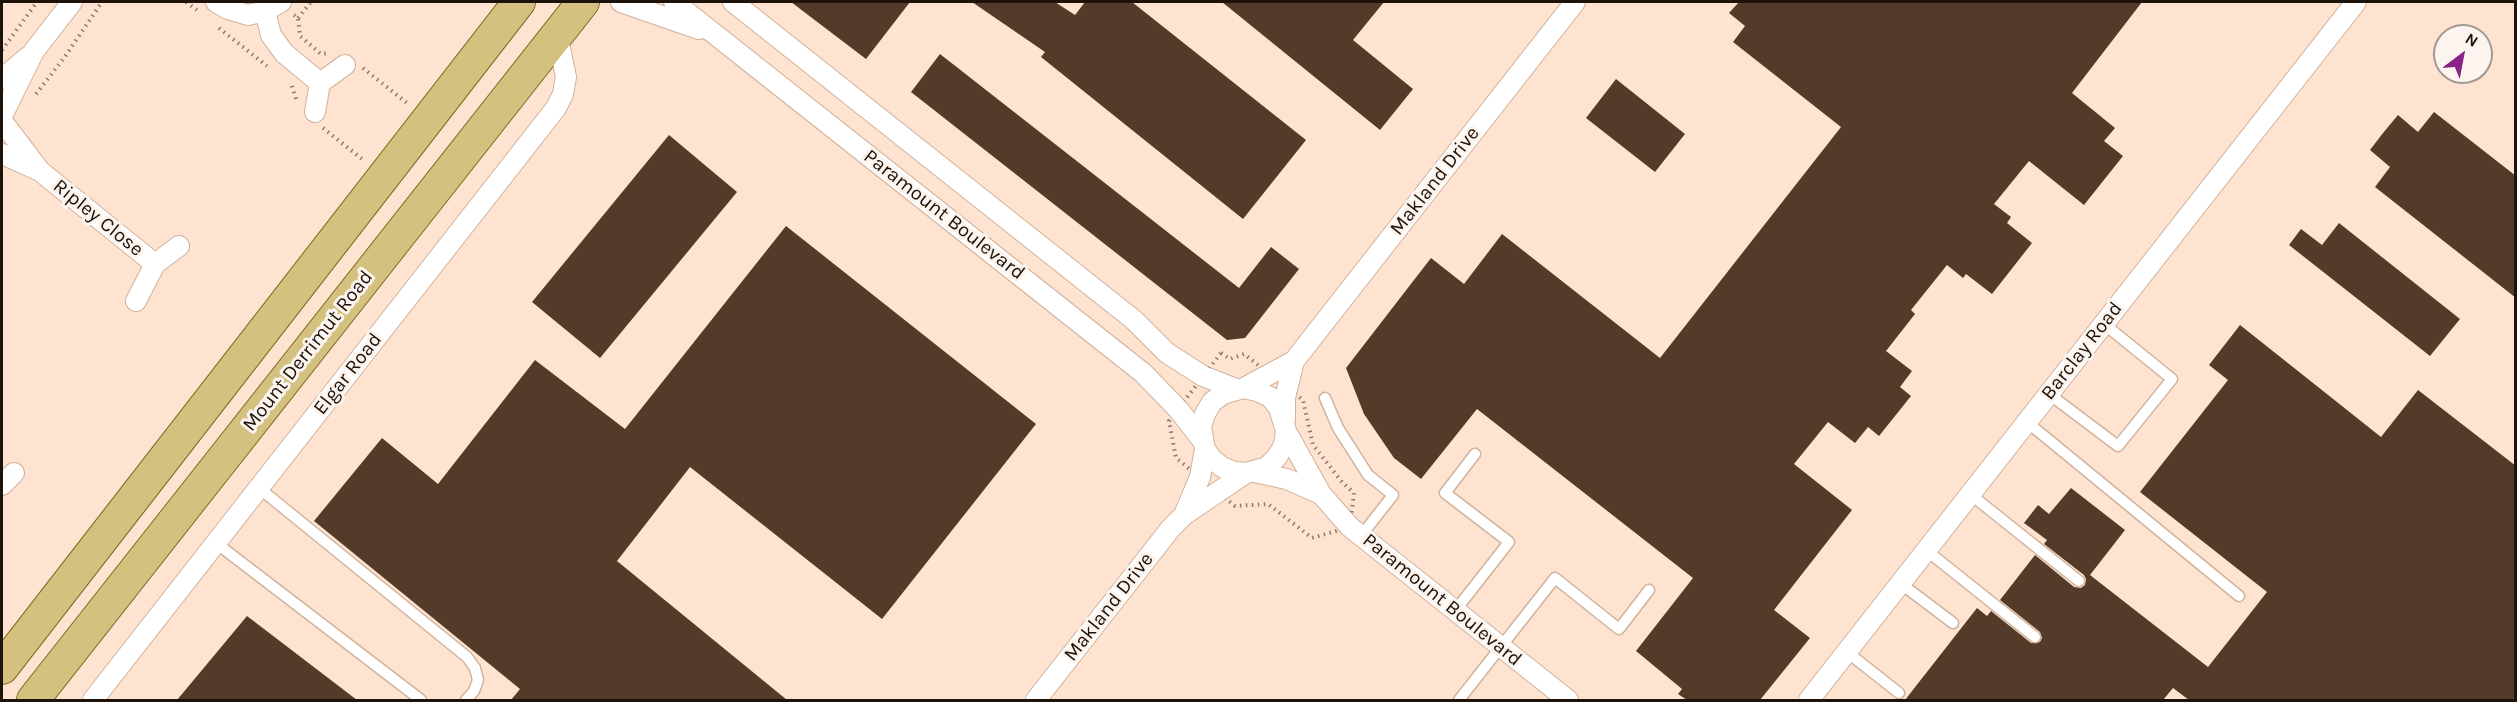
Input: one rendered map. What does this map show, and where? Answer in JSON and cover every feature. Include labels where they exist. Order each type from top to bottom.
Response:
[{"type":"main road","points":[[2,668],[519,2]]},
{"type":"main road","name":"Mount Derrimut Road","points":[[33,700],[583,2]]},
{"type":"street","points":[[2,79],[34,51],[72,2]]},
{"type":"street","points":[[621,2],[716,34]]},
{"type":"street","name":"Paramount Boulevard","points":[[674,2],[1143,373],[1179,409],[1204,445]]},
{"type":"street","name":"Paramount Boulevard","points":[[733,2],[1134,320],[1167,353],[1203,376],[1240,389]]},
{"type":"street","name":"Makland Drive","points":[[1240,389],[1294,361],[1575,2]]},
{"type":"street","name":"Barclay Road","points":[[1809,700],[2356,2]]},
{"type":"street","points":[[210,9],[228,9],[248,15],[275,5],[271,35],[284,54],[320,83]]},
{"type":"street","name":"Elgar Road","points":[[93,700],[556,108],[563,94],[566,77],[557,34]]},
{"type":"street","points":[[3,121],[34,51]]},
{"type":"street","points":[[312,115],[320,83],[346,61]]},
{"type":"street","name":"Ripley Close","points":[[3,121],[40,171],[155,264]]},
{"type":"street","name":"Ripley Close","points":[[2,154],[40,171]]},
{"type":"street","name":"Ripley Close","points":[[136,301],[155,264],[178,246]]},
{"type":"street","name":"Makland Drive","points":[[1286,426],[1286,398],[1294,361]]},
{"type":"street","points":[[1240,389],[1257,391],[1270,397],[1279,408],[1286,426],[1284,445],[1277,457],[1267,467],[1250,473],[1234,472],[1222,467],[1212,459],[1204,445],[1201,427],[1212,402],[1223,394],[1240,389]]},
{"type":"street","name":"Paramount Boulevard","points":[[1286,426],[1321,494],[1361,536],[1568,700]]},
{"type":"street","name":"Makland Drive","points":[[1184,515],[1200,477],[1204,445]]},
{"type":"street","name":"Paramount Boulevard","points":[[1250,473],[1287,479],[1321,494]]},
{"type":"street","name":"Makland Drive","points":[[1036,700],[1184,515],[1250,473]]},
{"type":"lane","points":[[2049,394],[2118,446],[2172,379],[2104,324]]},
{"type":"lane","points":[[1325,398],[1338,428],[1368,476],[1392,495],[1361,536]]},
{"type":"lane","points":[[2027,422],[2239,596]]},
{"type":"lane","points":[[1455,611],[1509,542],[1445,493],[1476,454]]},
{"type":"lane","points":[[259,488],[467,657],[475,668],[478,680],[474,691],[466,700]]},
{"type":"lane","points":[[1970,494],[2079,581]]},
{"type":"lane","points":[[216,543],[420,700]]},
{"type":"lane","points":[[1926,550],[2035,637]]},
{"type":"lane","points":[[1459,700],[1555,578],[1619,628],[1649,590]]},
{"type":"lane","points":[[1900,583],[1953,623]]},
{"type":"lane","points":[[1847,652],[1899,693]]},
{"type":"path","points":[[2,50],[37,2]]},
{"type":"path","points":[[36,95],[102,2]]},
{"type":"path","points":[[186,2],[210,9]]},
{"type":"path","points":[[311,2],[298,18],[300,36],[321,54],[346,61],[408,103]]},
{"type":"path","points":[[275,5],[298,18]]},
{"type":"path","points":[[213,23],[274,72]]},
{"type":"path","points":[[283,79],[292,86],[312,115],[362,159]]},
{"type":"building","points":[[791,2],[910,2],[866,59]]},
{"type":"building","points":[[972,2],[1055,2],[1075,15],[1085,2],[1132,2],[1306,140],[1243,219],[1041,57],[1045,52]]},
{"type":"building","points":[[1222,2],[1384,2],[1353,40],[1413,89],[1380,130]]},
{"type":"building","points":[[1739,2],[2142,2],[2072,93],[2115,128],[2104,141],[2123,156],[2084,205],[2029,161],[1994,204],[2011,217],[2007,223],[2032,243],[1992,294],[1966,274],[1963,278],[1947,265],[1911,310],[1915,314],[1886,351],[1912,371],[1900,387],[1911,396],[1879,436],[1868,427],[1855,443],[1828,422],[1794,464],[1852,510],[1774,610],[1810,638],[1760,700],[1687,700],[1678,694],[1682,689],[1636,651],[1693,578],[1477,409],[1421,479],[1394,458],[1364,414],[1346,368],[1431,258],[1464,284],[1502,234],[1660,358],[1841,127],[1733,42],[1745,26],[1729,13]]},
{"type":"building","points":[[940,54],[1239,288],[1271,247],[1299,269],[1245,338],[1227,340],[911,92]]},
{"type":"building","points":[[1616,79],[1685,134],[1655,172],[1586,118]]},
{"type":"building","points":[[2434,112],[2516,176],[2516,298],[2375,187],[2390,167],[2370,150],[2383,133],[2398,115],[2418,132]]},
{"type":"building","points":[[669,135],[737,192],[600,358],[532,302]]},
{"type":"building","points":[[2339,223],[2460,319],[2430,356],[2289,245],[2301,229],[2322,245]]},
{"type":"building","points":[[786,226],[1036,424],[882,619],[690,467],[617,561],[787,700],[511,700],[520,689],[314,521],[382,438],[438,484],[535,360],[625,429]]},
{"type":"building","points":[[2240,325],[2381,437],[2418,390],[2516,466],[2516,700],[2189,700],[2173,688],[2163,700],[1905,700],[1977,608],[1987,616],[1991,611],[2031,643],[2040,642],[2042,638],[2040,632],[2000,600],[2035,555],[2074,587],[2081,588],[2085,585],[2084,575],[2044,544],[2047,540],[2024,523],[2038,505],[2049,514],[2071,488],[2125,530],[2090,575],[2208,667],[2267,592],[2140,492],[2228,380],[2209,365]]},
{"type":"building","points":[[247,616],[357,700],[177,700]]}]
